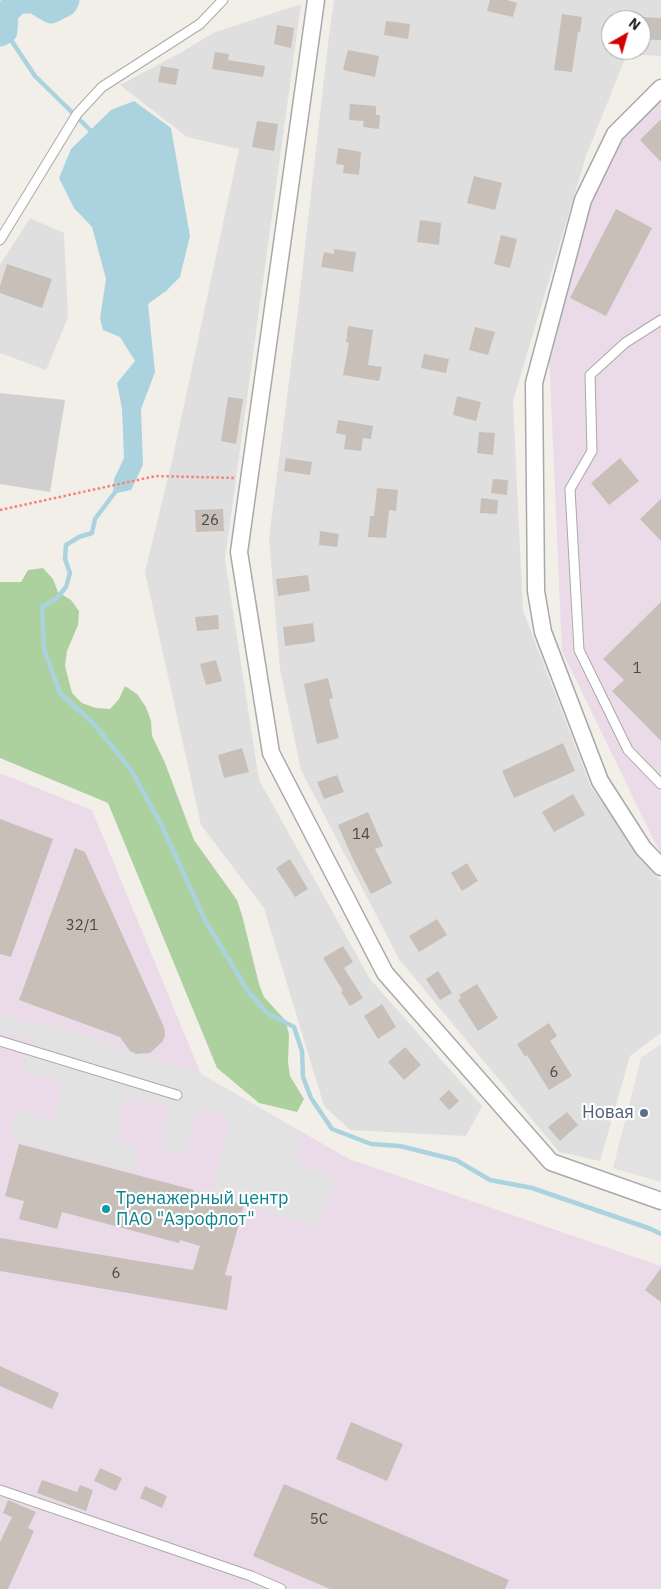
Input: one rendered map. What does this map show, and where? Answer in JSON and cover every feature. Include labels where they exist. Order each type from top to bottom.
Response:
[{"type":"street","points":[[316,0],[238,552],[271,753],[385,972],[551,1162],[661,1201]]},
{"type":"street","points":[[661,88],[615,134],[584,200],[534,383],[536,591],[542,632],[600,781],[643,848],[661,867]]},
{"type":"lane","points":[[0,240],[77,114],[102,87],[200,24],[223,0]]},
{"type":"lane","points":[[661,320],[625,343],[590,376],[592,451],[570,489],[579,650],[628,750],[661,784]]},
{"type":"lane","points":[[0,1040],[177,1094]]},
{"type":"lane","points":[[0,1490],[252,1576],[281,1589]]},
{"type":"path","points":[[0,510],[156,476],[249,479]]},
{"type":"shaded area","points":[[334,0],[661,0],[661,56],[651,55],[651,10],[601,10],[601,60],[625,60],[586,156],[513,401],[523,611],[591,787],[661,882],[661,1033],[630,1056],[600,1161],[559,1152],[399,959],[301,770],[280,669],[269,538]]},
{"type":"shaded area","points":[[301,4],[225,559],[259,780],[370,979],[482,1106],[466,1136],[350,1130],[324,1106],[264,908],[201,825],[145,572],[172,461],[239,149],[187,137],[120,85],[213,33]]},
{"type":"shaded area","points":[[661,100],[661,855],[562,651],[549,353],[568,256],[602,168],[624,135]]},
{"type":"shaded area","points":[[30,218],[64,233],[68,318],[46,370],[0,353],[0,265]]},
{"type":"shaded area","points":[[0,393],[65,400],[50,492],[0,484]]},
{"type":"shaded area","points":[[0,773],[92,810],[201,1074],[349,1159],[661,1266],[661,1589],[0,1589]]},
{"type":"shaded area","points":[[0,1015],[33,1025],[30,1039],[0,1031]]},
{"type":"shaded area","points":[[36,1020],[201,1074],[302,1133],[294,1159],[337,1183],[315,1227],[212,1193],[231,1117],[197,1107],[183,1156],[161,1147],[171,1106],[125,1096],[116,1139],[137,1147],[132,1172],[10,1139],[17,1112],[53,1121],[63,1081],[23,1071]]},
{"type":"shaded area","name":"Новая","points":[[661,1044],[661,1182],[613,1168],[641,1058]]},
{"type":"green space","points":[[43,568],[53,579],[58,592],[71,600],[79,611],[78,625],[67,651],[65,666],[72,693],[82,703],[96,708],[110,709],[119,699],[125,686],[137,694],[146,707],[151,721],[152,736],[165,763],[194,840],[237,900],[264,997],[285,1020],[289,1034],[288,1062],[290,1076],[304,1099],[297,1112],[259,1103],[217,1068],[108,803],[0,758],[0,582],[21,582],[28,570]]},
{"type":"water","points":[[134,101],[171,128],[190,236],[180,277],[166,291],[148,304],[155,372],[141,409],[143,465],[131,490],[113,494],[114,479],[124,458],[122,409],[117,383],[135,361],[120,337],[103,330],[100,318],[106,279],[92,227],[74,208],[59,178],[71,149],[111,110]]},
{"type":"building","points":[[490,0],[507,0],[517,3],[513,17],[487,11]]},
{"type":"building","points":[[562,14],[582,17],[572,72],[554,70]]},
{"type":"building","points":[[651,18],[661,18],[661,40],[651,40]]},
{"type":"building","points":[[386,21],[410,24],[408,39],[384,35]]},
{"type":"building","points":[[277,25],[294,28],[291,48],[274,44]]},
{"type":"building","points":[[348,50],[379,56],[375,77],[343,70]]},
{"type":"building","points":[[215,52],[229,54],[228,60],[265,66],[263,77],[212,69]]},
{"type":"building","points":[[161,66],[179,69],[176,85],[158,82]]},
{"type":"building","points":[[350,104],[376,106],[376,115],[380,115],[379,129],[363,127],[364,121],[349,120]]},
{"type":"building","points":[[661,119],[661,162],[640,140]]},
{"type":"building","points":[[257,121],[278,124],[274,151],[252,147]]},
{"type":"building","points":[[338,148],[361,152],[359,175],[343,173],[344,165],[336,164]]},
{"type":"building","points":[[474,176],[502,183],[495,210],[467,203]]},
{"type":"building","points":[[616,209],[652,228],[606,316],[570,298]]},
{"type":"building","points":[[420,220],[441,223],[439,245],[417,242]]},
{"type":"building","points":[[501,235],[517,239],[510,268],[494,264]]},
{"type":"building","points":[[334,249],[356,252],[353,272],[321,267],[324,252],[334,254]]},
{"type":"building","points":[[7,264],[52,279],[42,308],[0,293],[0,286]]},
{"type":"building","points":[[348,326],[373,330],[368,365],[382,367],[379,381],[343,375],[349,343],[346,342]]},
{"type":"building","points":[[475,327],[495,332],[488,355],[469,350]]},
{"type":"building","points":[[424,354],[449,359],[446,373],[421,368]]},
{"type":"building","points":[[457,396],[481,402],[476,421],[453,415]]},
{"type":"building","points":[[228,397],[243,399],[236,444],[221,441]]},
{"type":"building","points":[[338,420],[373,426],[371,439],[363,438],[361,451],[344,449],[346,435],[336,433]]},
{"type":"building","points":[[479,432],[495,433],[493,455],[477,453]]},
{"type":"building","points":[[286,458],[312,462],[310,475],[284,471]]},
{"type":"building","points":[[620,458],[639,481],[609,505],[591,483]]},
{"type":"building","points":[[493,479],[508,480],[507,495],[491,493]]},
{"type":"building","points":[[377,488],[398,490],[396,511],[389,510],[386,538],[368,537],[370,516],[374,516]]},
{"type":"building","points":[[481,498],[498,500],[497,514],[480,513]]},
{"type":"building","points":[[661,499],[661,541],[640,519]]},
{"type":"building","points":[[223,509],[224,531],[196,532],[195,510]]},
{"type":"building","points":[[320,531],[339,534],[337,547],[319,545]]},
{"type":"building","points":[[308,575],[310,591],[278,596],[276,579]]},
{"type":"building","points":[[661,602],[661,741],[612,691],[624,680],[603,659]]},
{"type":"building","points":[[218,615],[219,629],[197,631],[195,617]]},
{"type":"building","points":[[313,623],[315,642],[285,646],[283,627]]},
{"type":"building","points":[[216,660],[222,681],[206,685],[200,664]]},
{"type":"building","points":[[328,678],[333,698],[329,699],[339,738],[317,744],[304,684]]},
{"type":"building","points":[[563,743],[575,771],[514,798],[502,771]]},
{"type":"building","points":[[242,748],[249,772],[224,778],[218,755]]},
{"type":"building","points":[[337,775],[344,792],[324,799],[317,782]]},
{"type":"building","points":[[573,794],[585,815],[554,832],[542,812]]},
{"type":"building","points":[[368,812],[383,846],[375,849],[392,883],[371,894],[338,825]]},
{"type":"building","points":[[0,819],[53,839],[11,957],[0,954]]},
{"type":"building","points":[[75,848],[85,852],[164,1027],[165,1035],[163,1041],[150,1053],[136,1054],[130,1051],[120,1037],[19,1000]]},
{"type":"building","points":[[290,859],[308,889],[295,897],[276,868]]},
{"type":"building","points":[[467,863],[478,881],[462,891],[451,873]]},
{"type":"building","points":[[437,919],[447,935],[419,952],[409,936]]},
{"type":"building","points":[[343,946],[353,962],[344,968],[363,998],[350,1006],[323,958]]},
{"type":"building","points":[[438,971],[452,993],[440,1000],[426,979]]},
{"type":"building","points":[[477,984],[498,1018],[478,1031],[458,1000],[461,998],[459,995]]},
{"type":"building","points":[[382,1004],[396,1027],[378,1039],[364,1016]]},
{"type":"building","points":[[549,1023],[557,1036],[550,1041],[572,1076],[549,1090],[527,1055],[525,1057],[517,1044]]},
{"type":"building","points":[[405,1047],[421,1065],[404,1080],[388,1062]]},
{"type":"building","points":[[449,1090],[459,1101],[449,1110],[439,1099]]},
{"type":"building","points":[[567,1112],[578,1125],[560,1141],[548,1127]]},
{"type":"building","points":[[19,1144],[244,1205],[225,1275],[232,1276],[227,1310],[0,1271],[0,1238],[193,1270],[200,1246],[180,1240],[179,1243],[62,1212],[57,1229],[19,1219],[24,1201],[5,1196]]},
{"type":"building","points":[[661,1268],[661,1302],[645,1290]]},
{"type":"building","points":[[0,1366],[59,1393],[52,1409],[0,1386]]},
{"type":"building","points":[[351,1422],[403,1444],[387,1481],[336,1459]]},
{"type":"building","points":[[100,1468],[122,1478],[116,1491],[94,1481]]},
{"type":"building","points":[[42,1480],[77,1492],[80,1485],[93,1490],[86,1511],[37,1493]]},
{"type":"building","points":[[284,1484],[509,1580],[505,1589],[330,1589],[253,1556]]},
{"type":"building","points":[[145,1486],[167,1496],[162,1508],[140,1498]]},
{"type":"building","points":[[8,1500],[36,1512],[28,1528],[34,1531],[8,1589],[0,1589],[0,1542],[12,1517],[3,1513]]},
{"type":"waterway","points":[[0,34],[5,31],[6,13],[18,1],[34,1],[51,11],[65,4],[67,0]]},
{"type":"waterway","points":[[5,31],[35,76],[90,130],[91,134]]},
{"type":"waterway","points":[[116,491],[95,519],[92,533],[79,537],[66,545],[65,559],[70,573],[66,587],[57,598],[42,607],[44,649],[60,693],[95,725],[131,770],[160,822],[205,920],[248,991],[267,1013],[294,1027],[302,1051],[303,1077],[311,1098],[332,1129],[371,1144],[400,1146],[456,1160],[490,1180],[532,1188],[661,1234]]},
{"type":"place","name":"Новая","points":[[644,1113]]},
{"type":"place","name":"Тренажерный центр ПАО \"Аэрофлот\"","points":[[106,1209]]}]
